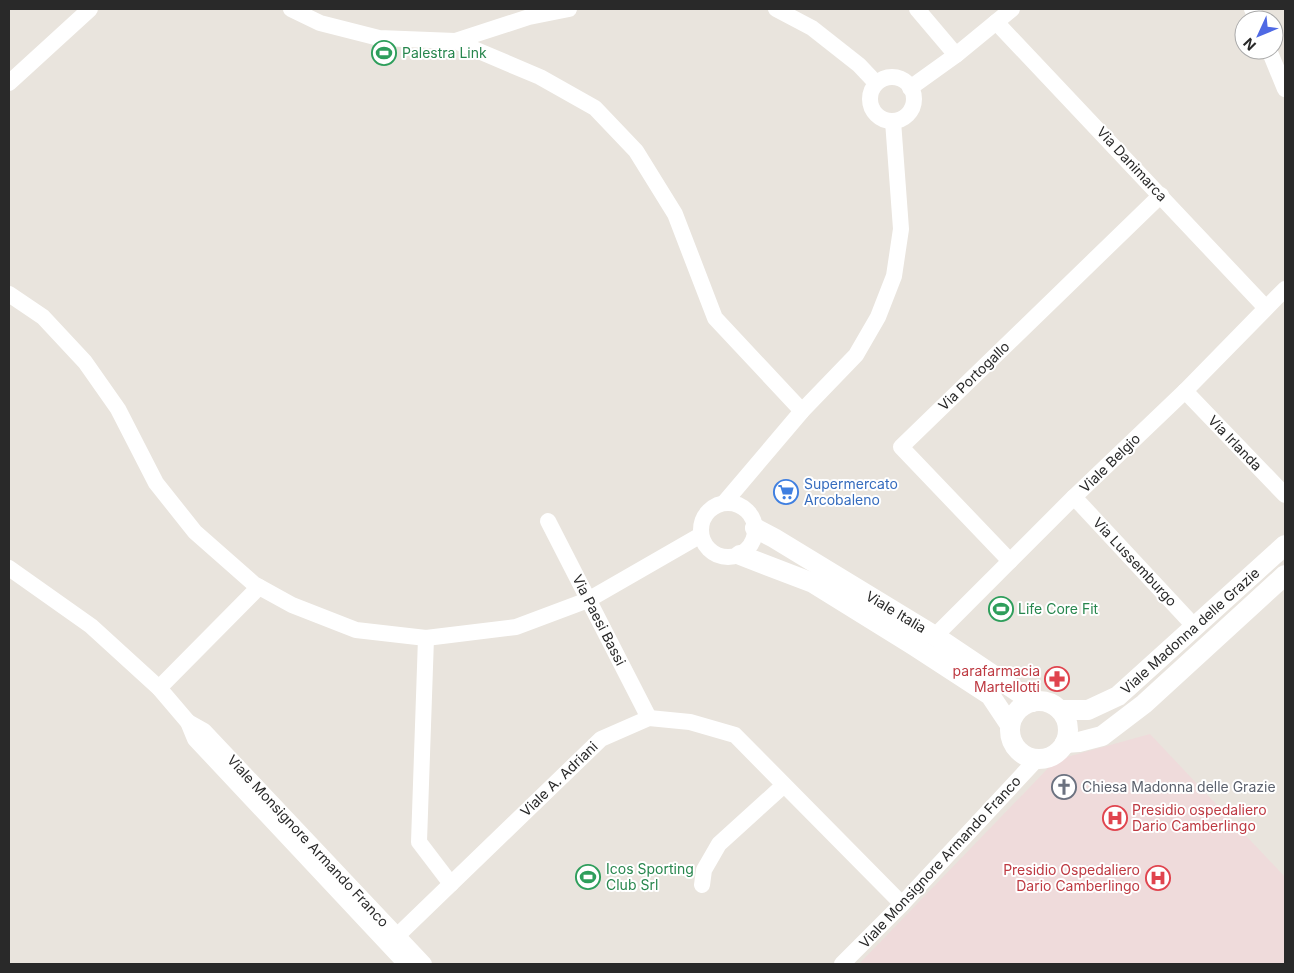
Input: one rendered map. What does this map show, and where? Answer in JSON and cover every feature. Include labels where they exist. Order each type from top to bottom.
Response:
[{"type":"street","points":[[9,83],[90,9]]},
{"type":"street","points":[[291,9],[320,23],[379,38],[455,41],[529,17],[569,9]]},
{"type":"street","points":[[776,9],[812,28],[859,65],[876,83]]},
{"type":"street","points":[[917,9],[956,55]]},
{"type":"street","points":[[910,88],[956,55],[1012,9]]},
{"type":"street","name":"Via Danimarca","points":[[996,22],[1266,308]]},
{"type":"street","points":[[455,41],[540,77],[595,108],[636,151],[675,214],[715,318],[802,411]]},
{"type":"street","points":[[1273,60],[1285,88]]},
{"type":"street","points":[[886,77],[898,78],[908,84],[910,88],[913,94],[913,105],[907,115],[897,120],[886,120],[876,114],[870,104],[870,93],[876,83],[886,77]]},
{"type":"street","points":[[724,503],[802,411],[856,355],[878,317],[894,276],[901,230],[893,120]]},
{"type":"street","name":"Via Portogallo","points":[[1010,561],[901,447],[1161,195]]},
{"type":"street","name":"Viale Belgio","points":[[935,636],[1185,391],[1285,289]]},
{"type":"street","points":[[9,294],[43,317],[85,362],[118,410],[156,483],[195,532],[260,587],[292,605],[356,630],[426,638],[516,627],[588,600],[701,535]]},
{"type":"street","name":"Via Irlanda","points":[[1185,391],[1285,495]]},
{"type":"street","name":"Via Lussemburgo","points":[[1074,498],[1195,627]]},
{"type":"street","points":[[724,503],[734,503],[743,507],[753,519],[755,528],[755,537],[751,546],[740,555],[731,557],[721,556],[712,552],[705,544],[701,535],[701,526],[707,512],[715,506],[724,503]]},
{"type":"street","name":"Via Paesi Bassi","points":[[548,521],[649,718]]},
{"type":"street","name":"Viale Italia","points":[[755,528],[935,636],[1033,702]]},
{"type":"street","name":"Viale Madonna delle Grazie","points":[[1060,710],[1088,710],[1118,696],[1285,545]]},
{"type":"street","name":"Viale Italia","points":[[740,555],[813,583],[913,645],[990,695],[1010,725]]},
{"type":"street","name":"Viale Monsignore Armando Franco","points":[[9,568],[91,626],[159,688],[188,722],[195,739],[406,964]]},
{"type":"street","name":"Viale Madonna delle Grazie","points":[[1065,743],[1079,742],[1102,736],[1144,704],[1285,575]]},
{"type":"street","points":[[159,688],[260,587]]},
{"type":"street","points":[[426,638],[419,842],[452,884]]},
{"type":"street","points":[[1043,701],[1052,704],[1060,710],[1066,719],[1068,728],[1065,743],[1059,751],[1047,758],[1028,756],[1019,751],[1011,735],[1010,725],[1015,713],[1022,706],[1033,702],[1043,701]]},
{"type":"street","name":"Viale A. Adriani","points":[[397,936],[601,739],[649,718],[690,722],[735,735],[902,904]]},
{"type":"street","name":"Viale Monsignore Armando Franco","points":[[188,722],[204,731],[424,964]]},
{"type":"street","name":"Viale Monsignore Armando Franco","points":[[842,964],[902,904],[1037,758]]},
{"type":"street","points":[[702,886],[704,870],[718,844],[784,785]]},
{"type":"shaded area","name":"Presidio ospedaliero Dario Camberlingo","points":[[1150,734],[1285,877],[1285,964],[859,964],[1056,760]]},
{"type":"place","name":"Palestra Link","points":[[384,53]]},
{"type":"place","name":"Supermercato Arcobaleno","points":[[786,492]]},
{"type":"place","name":"Life Core Fit","points":[[1001,609]]},
{"type":"place","name":"parafarmacia Martellotti","points":[[1057,679]]},
{"type":"place","name":"Chiesa Madonna delle Grazie","points":[[1064,787]]},
{"type":"place","name":"Presidio ospedaliero Dario Camberlingo","points":[[1115,818]]},
{"type":"place","name":"Icos Sporting Club Srl","points":[[588,877]]},
{"type":"place","name":"Presidio Ospedaliero Dario Camberlingo","points":[[1158,878]]}]
